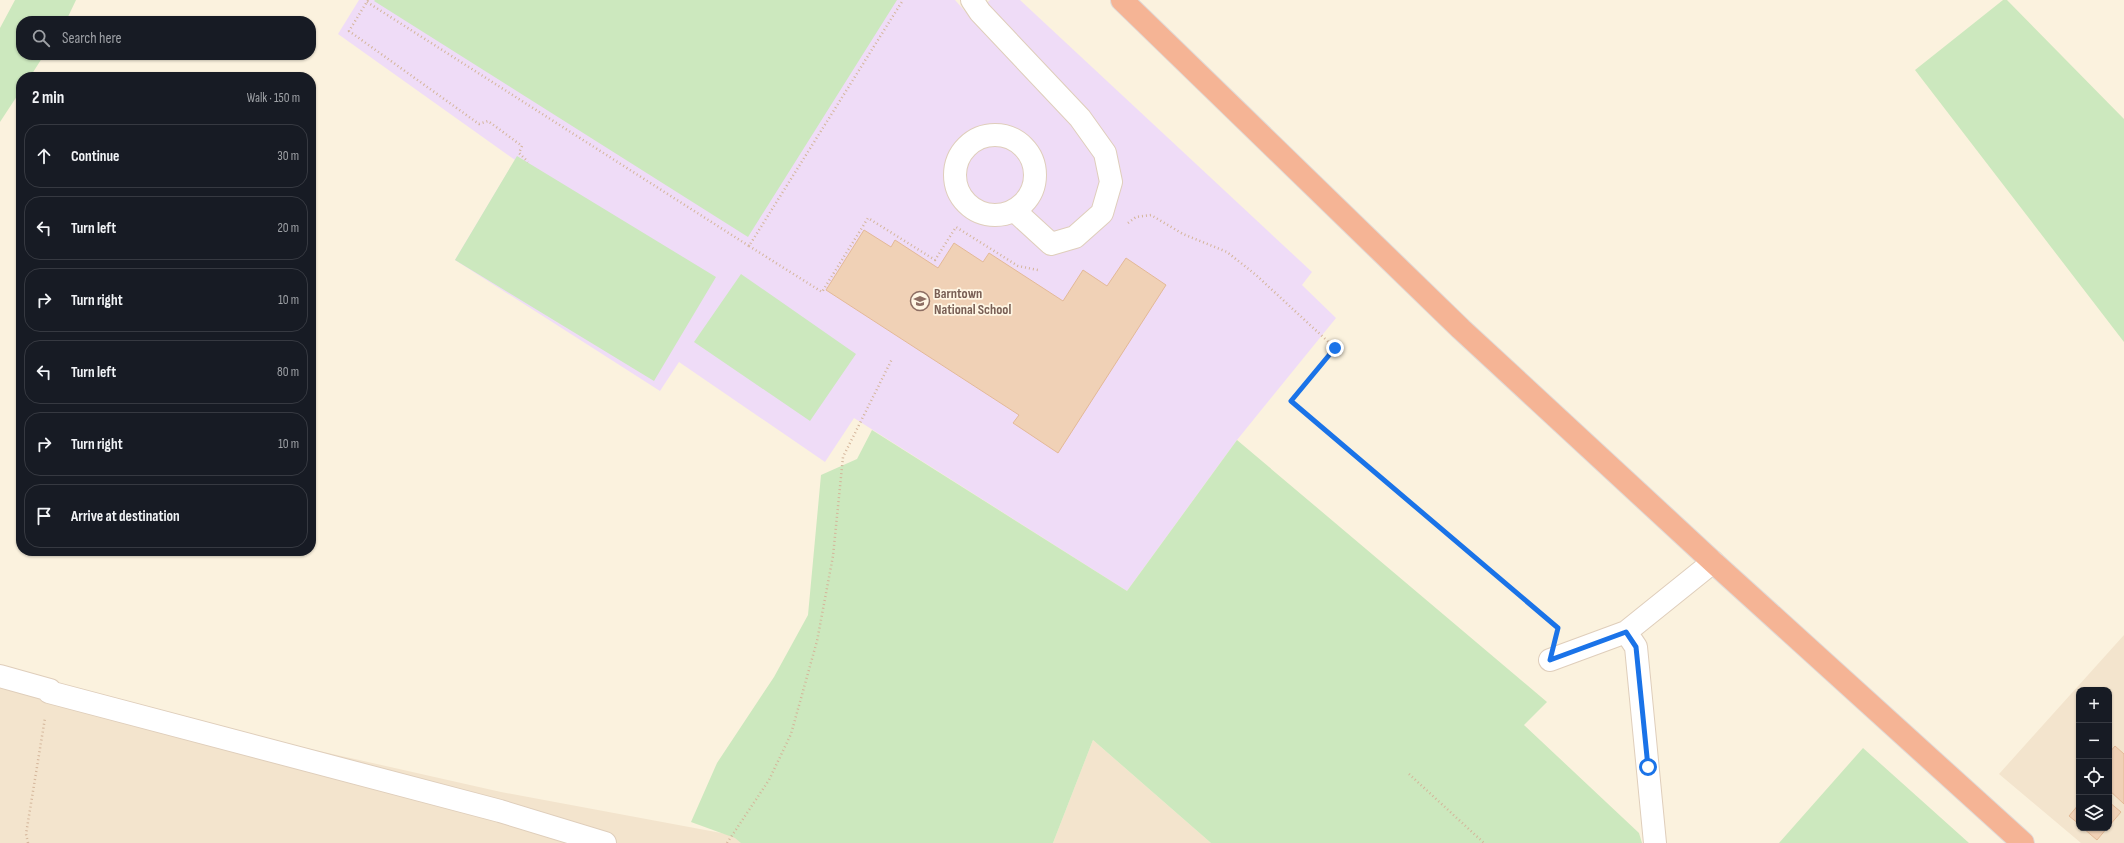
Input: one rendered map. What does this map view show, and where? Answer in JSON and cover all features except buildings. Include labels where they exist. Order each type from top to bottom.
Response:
[{"type":"highway","points":[[1122,0],[1456,323],[1713,562],[2023,843]]},
{"type":"street","points":[[976,6],[1080,118],[1105,153],[1111,182],[1102,213],[1075,237],[1051,244],[1014,211]]},
{"type":"street","points":[[1550,660],[1626,632],[1713,562]]},
{"type":"street","points":[[1626,632],[1636,647],[1655,843]]},
{"type":"street","points":[[0,676],[50,690],[49,692],[500,811],[605,843]]},
{"type":"path","points":[[749,246],[903,0]]},
{"type":"path","points":[[528,162],[519,153],[522,146],[488,121],[479,124],[349,31],[368,1],[822,292],[868,218],[935,260],[956,227],[1018,266],[1038,270],[1058,268],[1051,244]]},
{"type":"path","points":[[1125,226],[1136,217],[1151,214],[1183,234],[1227,252],[1256,274],[1335,348],[1291,401],[1558,628],[1550,660]]},
{"type":"path","points":[[727,843],[768,780],[791,734],[817,641],[833,556],[843,457],[892,359]]},
{"type":"path","points":[[28,843],[26,834],[49,692]]},
{"type":"path","points":[[1409,774],[1484,843]]},
{"type":"shaded area","name":"Barntown National School","points":[[359,0],[955,0],[971,18],[990,0],[1020,0],[1312,272],[1302,285],[1336,318],[1237,440],[1127,591],[854,418],[825,462],[679,362],[660,391],[455,260],[515,160],[338,34]]},
{"type":"shaded area","points":[[2124,635],[2124,843],[2081,843],[1999,774],[2076,688],[2076,831],[2112,831],[2112,687],[2077,687]]},
{"type":"shaded area","points":[[0,679],[501,792],[732,835],[743,843],[0,843]]},
{"type":"shaded area","points":[[1093,740],[1211,843],[1053,843]]},
{"type":"green space","points":[[15,0],[76,0],[68,16],[16,16],[16,60],[41,60],[33,72],[16,72],[16,98],[0,122],[0,28]]},
{"type":"green space","points":[[897,0],[748,237],[374,1]]},
{"type":"green space","points":[[2003,0],[2007,0],[2124,119],[2124,342],[1915,70]]},
{"type":"green space","points":[[517,156],[716,277],[654,381],[455,260]]},
{"type":"green space","points":[[741,274],[856,354],[810,421],[694,342]]},
{"type":"green space","points":[[872,430],[1127,591],[1237,440],[1547,702],[1524,725],[1639,833],[1642,843],[1211,843],[1093,740],[1053,843],[741,843],[735,838],[691,822],[717,763],[774,677],[808,615],[821,475],[857,459]]},
{"type":"green space","points":[[1863,748],[1969,843],[1779,843]]},
{"type":"place","name":"Barntown National School","points":[[920,301]]},
{"type":"route","points":[[1335,348],[1291,401],[1558,628],[1550,660],[1626,632],[1636,647],[1648,767]]}]
